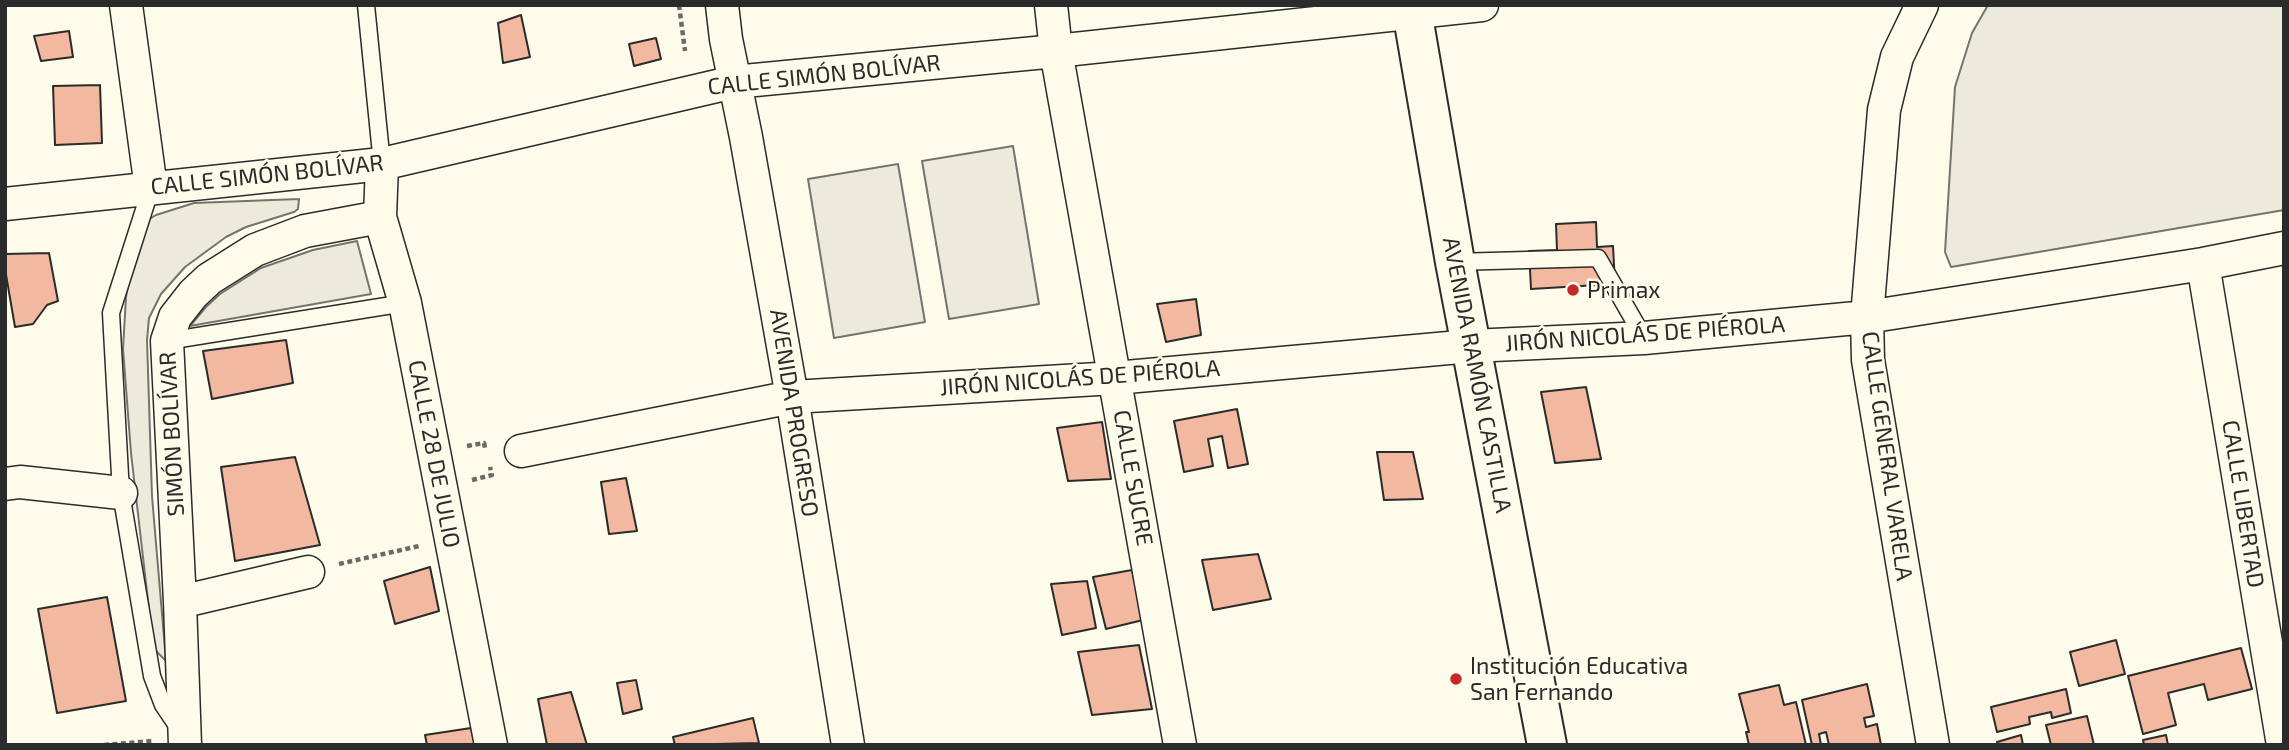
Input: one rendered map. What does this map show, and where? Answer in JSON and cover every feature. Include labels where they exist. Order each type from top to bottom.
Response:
[{"type":"main road","name":"AVENIDA RAMÓN CASTILLA","points":[[1412,9],[1455,262],[1547,745]]},
{"type":"street","points":[[126,5],[151,188]]},
{"type":"street","name":"AVENIDA PROGRESO","points":[[722,5],[792,397],[848,745]]},
{"type":"street","name":"CALLE SUCRE","points":[[1051,5],[1056,51],[1180,745]]},
{"type":"street","name":"CALLE SIMÓN BOLÍVAR","points":[[5,204],[382,164],[734,82],[1056,51],[1412,9],[1482,5]]},
{"type":"street","name":"CALLE GENERAL VARELA","points":[[1922,5],[1896,57],[1884,110],[1867,317],[1868,360],[1933,745]]},
{"type":"street","name":"CALLE 28 DE JULIO","points":[[382,164],[380,217],[405,303],[491,745]]},
{"type":"street","name":"SIMÓN BOLÍVAR","points":[[185,741],[167,341],[175,317],[209,279],[255,250],[305,231],[380,217]]},
{"type":"street","name":"JIRÓN NICOLÁS DE PIÉROLA","points":[[521,451],[792,397],[1115,378],[1471,346],[1644,338],[1867,317],[2203,264],[2284,248]]},
{"type":"street","name":"CALLE LIBERTAD","points":[[2203,264],[2283,745]]},
{"type":"street","points":[[5,484],[20,482],[121,493]]},
{"type":"street","points":[[180,602],[308,572]]},
{"type":"lane","points":[[366,5],[382,164]]},
{"type":"lane","points":[[151,188],[111,313],[121,493],[152,676],[163,705],[185,741]]},
{"type":"lane","points":[[1455,262],[1598,258],[1644,338]]},
{"type":"lane","points":[[167,341],[405,303]]},
{"type":"path","points":[[679,5],[685,51]]},
{"type":"path","points":[[467,481],[492,475],[488,459]]},
{"type":"path","points":[[308,572],[451,538]]},
{"type":"path","points":[[104,745],[185,741]]},
{"type":"shaded area","points":[[1988,5],[2284,5],[2284,210],[1951,267],[1945,252],[1955,87],[1972,33]]},
{"type":"shaded area","points":[[1013,146],[1039,304],[949,319],[922,161]]},
{"type":"shaded area","points":[[898,164],[925,322],[834,338],[808,179]]},
{"type":"shaded area","points":[[299,199],[298,209],[294,212],[246,227],[226,237],[185,267],[161,294],[149,318],[147,340],[152,496],[166,661],[155,650],[150,618],[131,453],[123,349],[126,297],[137,233],[146,221],[156,215],[194,203]]},
{"type":"shaded area","points":[[357,241],[371,294],[190,326],[220,294],[261,268],[313,250]]},
{"type":"building","points":[[521,15],[530,57],[503,63],[498,23]]},
{"type":"building","points":[[69,31],[73,57],[41,61],[34,36]]},
{"type":"building","points":[[656,38],[661,59],[634,66],[629,44]]},
{"type":"building","points":[[100,85],[102,143],[55,145],[53,86]]},
{"type":"building","points":[[1596,222],[1597,247],[1613,246],[1615,284],[1531,289],[1529,251],[1557,250],[1556,224]]},
{"type":"building","points":[[49,253],[58,301],[47,305],[33,324],[15,327],[5,254]]},
{"type":"building","points":[[1196,299],[1201,335],[1166,342],[1157,304]]},
{"type":"building","points":[[286,340],[293,383],[212,399],[203,351]]},
{"type":"building","points":[[1586,387],[1601,459],[1555,463],[1541,392]]},
{"type":"building","points":[[1237,409],[1248,464],[1228,468],[1222,436],[1208,439],[1213,466],[1184,472],[1174,421]]},
{"type":"building","points":[[1102,422],[1111,479],[1068,481],[1057,428]]},
{"type":"building","points":[[1377,452],[1413,452],[1423,499],[1384,500]]},
{"type":"building","points":[[295,457],[320,545],[235,561],[221,467]]},
{"type":"building","points":[[626,478],[637,531],[609,534],[601,482]]},
{"type":"building","points":[[1258,554],[1271,599],[1213,610],[1202,560]]},
{"type":"building","points":[[430,567],[439,611],[395,624],[384,581]]},
{"type":"building","points":[[1132,570],[1143,620],[1106,629],[1093,577]]},
{"type":"building","points":[[1087,581],[1096,628],[1062,635],[1051,584]]},
{"type":"building","points":[[107,597],[126,701],[57,713],[38,609]]},
{"type":"building","points":[[2116,640],[2125,674],[2079,686],[2070,652]]},
{"type":"building","points":[[1139,645],[1152,709],[1092,715],[1078,652]]},
{"type":"building","points":[[2241,648],[2252,689],[2208,700],[2204,684],[2168,693],[2176,725],[2143,734],[2128,676]]},
{"type":"building","points":[[636,680],[642,709],[623,714],[617,683]]},
{"type":"building","points":[[1867,684],[1874,716],[1864,718],[1866,727],[1877,724],[1881,745],[1829,745],[1826,732],[1819,734],[1821,745],[1812,745],[1802,700]]},
{"type":"building","points":[[1779,685],[1784,705],[1796,702],[1806,745],[1749,745],[1746,732],[1749,732],[1739,694]]},
{"type":"building","points":[[2066,689],[2071,713],[2052,718],[2051,712],[2029,717],[2030,724],[1997,732],[1991,707]]},
{"type":"building","points":[[571,692],[587,745],[547,745],[538,699]]},
{"type":"building","points":[[2087,716],[2094,745],[2051,745],[2046,725]]},
{"type":"building","points":[[753,718],[759,743],[675,745],[673,737]]},
{"type":"building","points":[[471,728],[475,745],[427,745],[425,735]]},
{"type":"building","points":[[2021,735],[2023,745],[1998,745],[1997,742]]},
{"type":"building","points":[[2166,735],[2168,745],[2144,745],[2143,740]]},
{"type":"place","name":"Primax","points":[[1573,290]]},
{"type":"place","name":"Institución Educativa San Fernando","points":[[1456,679]]}]
